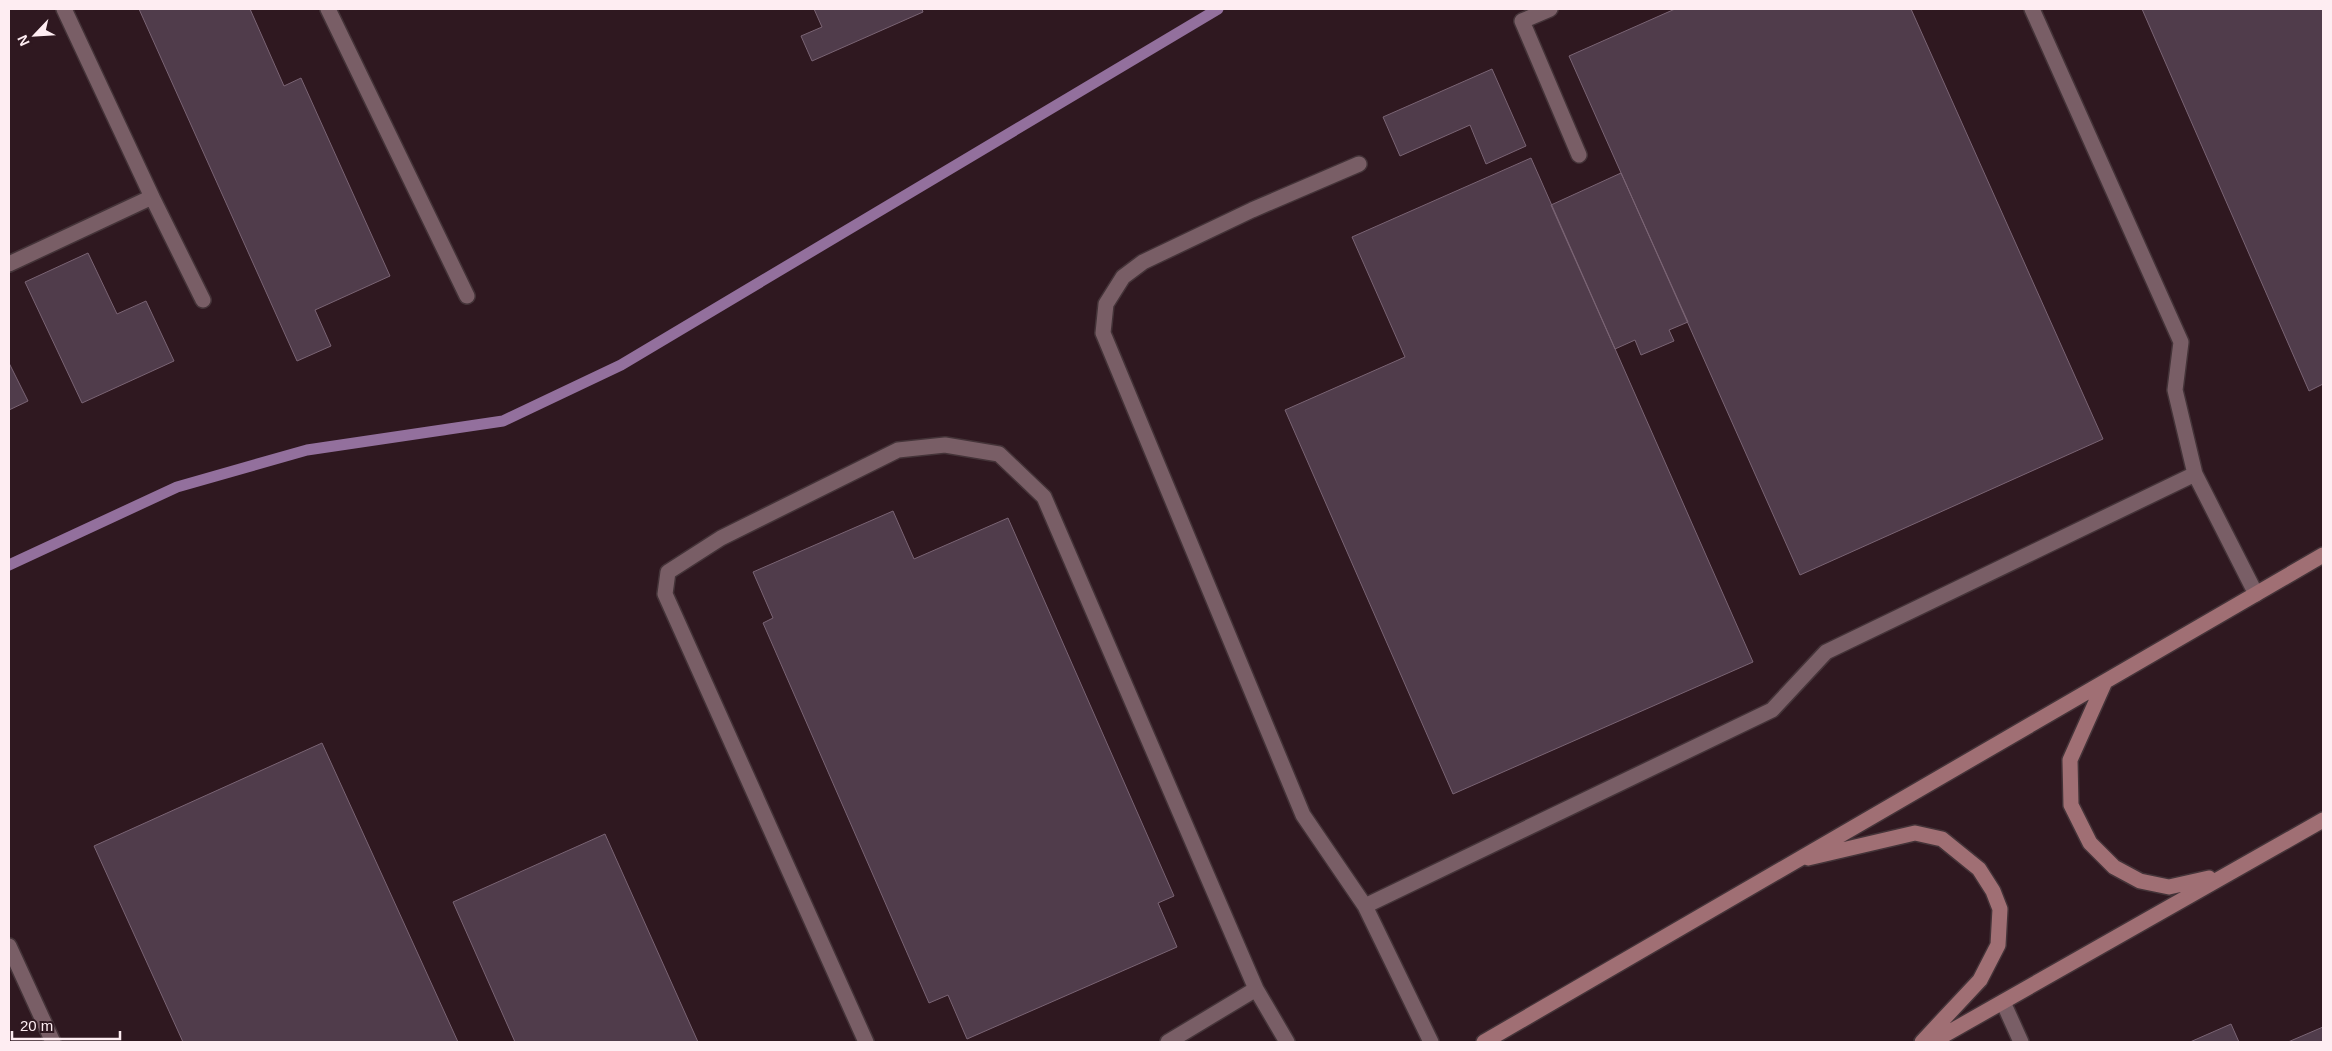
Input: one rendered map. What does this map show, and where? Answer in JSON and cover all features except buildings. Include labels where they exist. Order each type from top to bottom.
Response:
[{"type":"street","points":[[1484,1042],[1791,862],[2104,684],[2323,555]]},
{"type":"street","points":[[2104,684],[2070,760],[2071,805],[2090,843],[2114,867],[2140,881],[2169,887],[2224,875]]},
{"type":"street","points":[[1932,1042],[2323,820]]},
{"type":"street","points":[[1791,862],[1915,833],[1942,839],[1980,869],[1993,891],[2000,909],[1998,945],[1980,980],[1922,1042]]},
{"type":"lane","points":[[64,9],[152,197],[203,300]]},
{"type":"lane","points":[[328,9],[468,296]]},
{"type":"lane","points":[[1550,9],[1522,22],[1579,156]]},
{"type":"lane","points":[[2032,9],[2182,342],[2175,390],[2195,474],[2256,594]]},
{"type":"lane","points":[[1359,164],[1252,210],[1143,262],[1123,277],[1106,304],[1103,333],[1303,815],[1365,906],[1432,1042]]},
{"type":"lane","points":[[9,264],[152,197]]},
{"type":"lane","points":[[866,1042],[665,594],[668,572],[721,538],[898,450],[945,445],[999,454],[1044,497],[1256,989],[1288,1042]]},
{"type":"lane","points":[[1365,906],[1772,710],[1826,652],[2195,474]]},
{"type":"lane","points":[[9,946],[53,1042]]},
{"type":"lane","points":[[1168,1042],[1256,989]]},
{"type":"lane","points":[[2002,1002],[2021,1042]]},
{"type":"waterway","points":[[9,565],[177,487],[307,450],[503,421],[621,365],[1218,9]]}]
